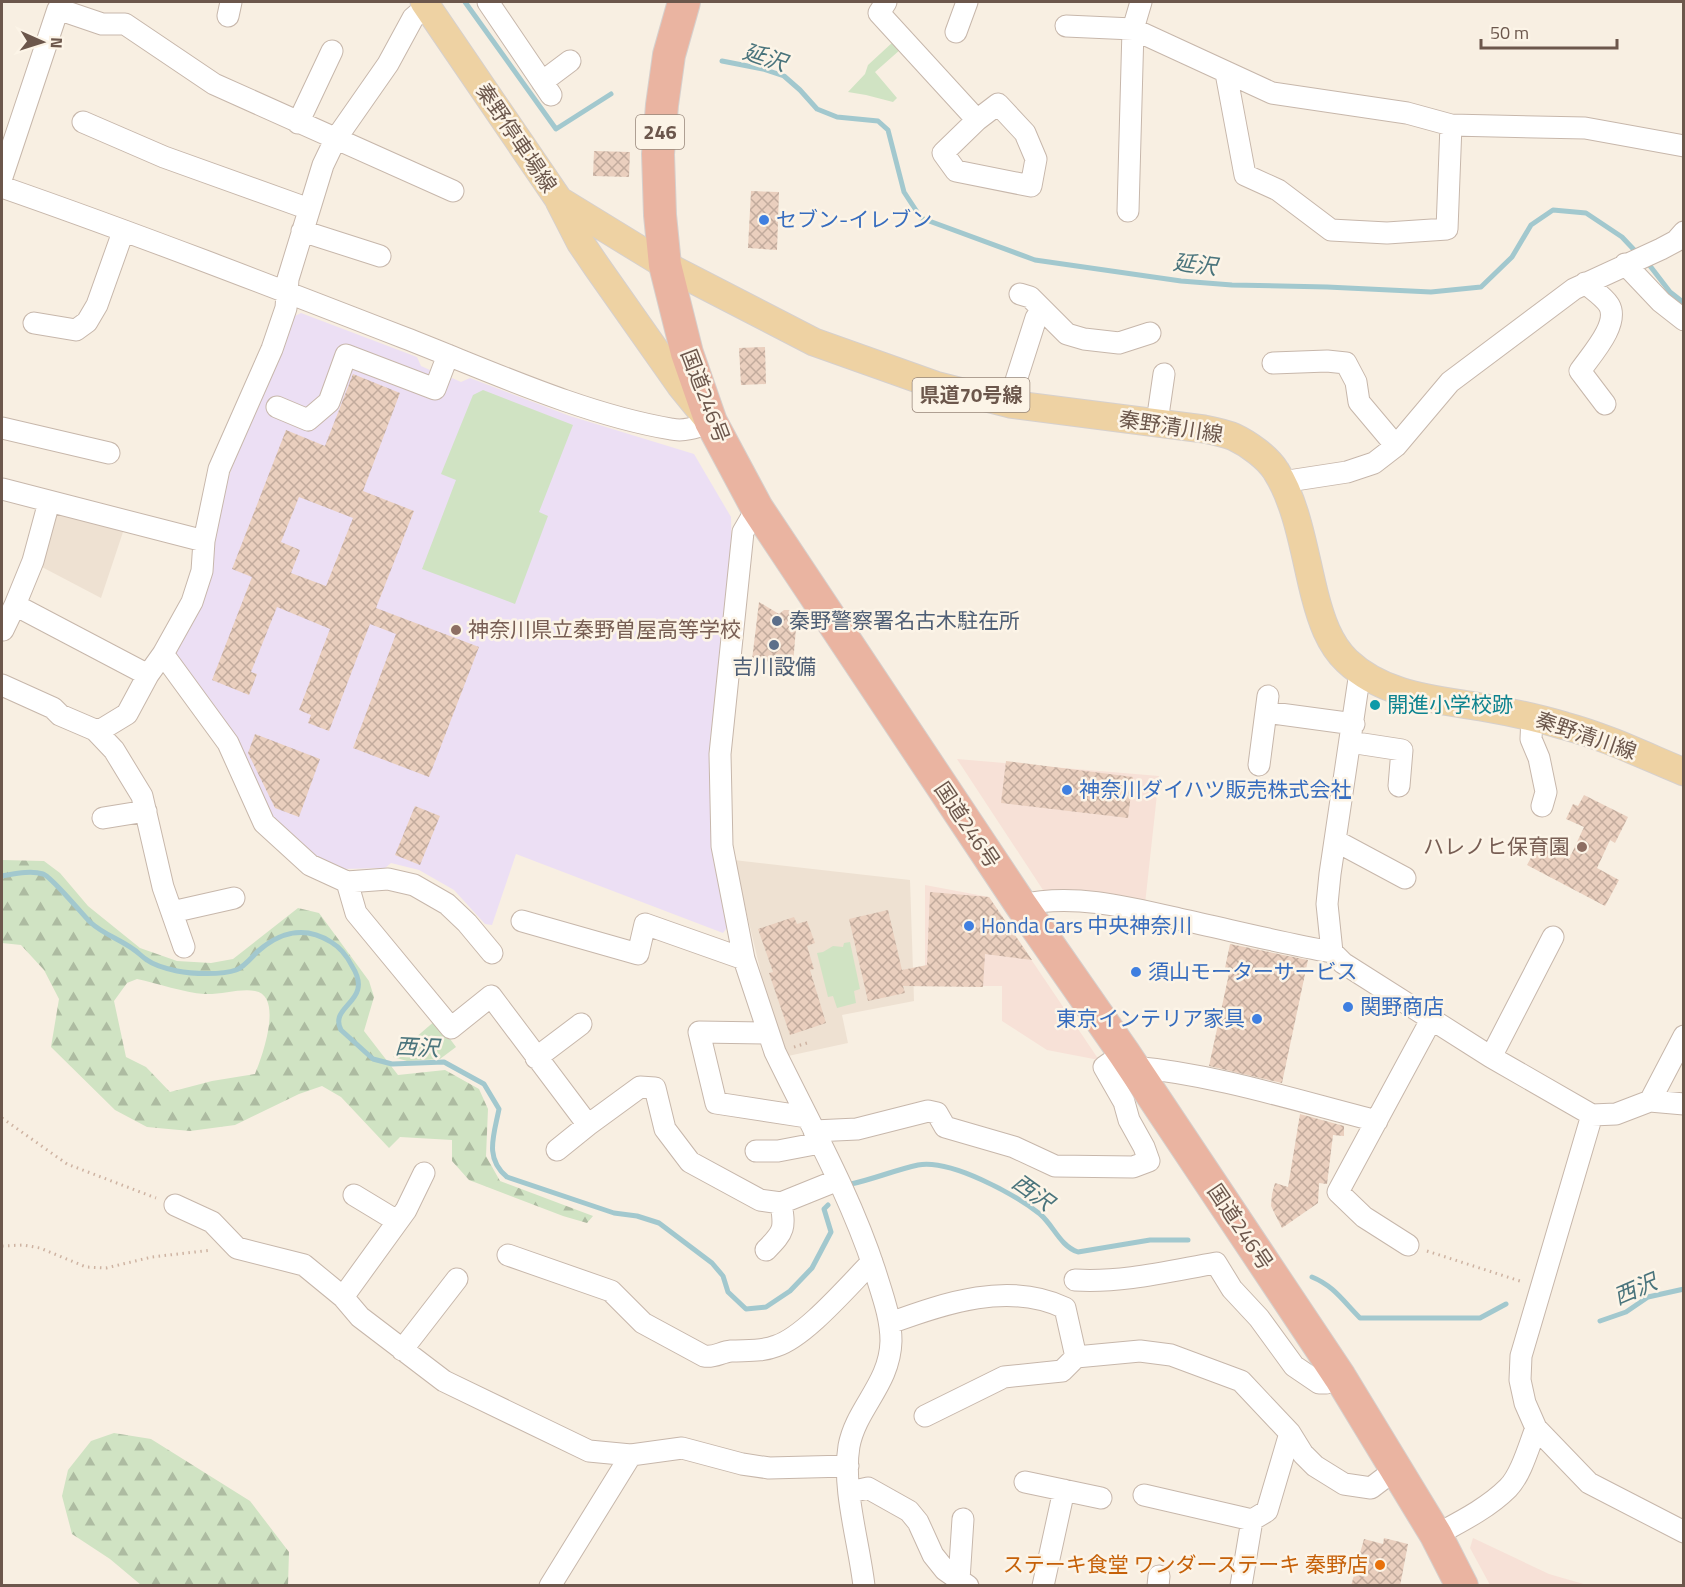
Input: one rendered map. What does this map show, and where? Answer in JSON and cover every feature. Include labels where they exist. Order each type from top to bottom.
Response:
[{"type":"highway","name":"国道246号","points":[[684,2],[669,55],[658,154],[660,215],[665,266],[687,353],[711,422],[757,508],[1021,905],[1128,1060],[1340,1377],[1436,1535],[1462,1586]]},
{"type":"main road","name":"秦野停車場線","points":[[425,4],[559,201],[665,266]]},
{"type":"main road","points":[[559,201],[580,242],[680,385],[711,422]]},
{"type":"main road","name":"秦野清川線","points":[[665,266],[814,342],[935,384],[1010,404],[1052,411],[1157,422],[1204,429],[1234,437],[1253,449],[1275,469],[1282,482],[1294,513],[1320,615],[1331,639],[1345,658],[1360,672],[1381,684],[1420,697],[1532,717],[1569,727],[1683,772]]},
{"type":"street","points":[[488,2],[547,89],[570,61]]},
{"type":"street","points":[[886,2],[879,13],[977,120]]},
{"type":"street","points":[[956,32],[967,2]]},
{"type":"street","points":[[1128,211],[1133,29],[1141,2]]},
{"type":"street","points":[[95,730],[104,728],[127,714],[192,602],[202,571],[204,541],[219,469],[272,348],[286,309],[288,279],[324,165],[335,140],[388,64],[413,18],[425,4]]},
{"type":"street","points":[[2,177],[58,9],[102,24],[125,24],[214,84],[453,191]]},
{"type":"street","points":[[1066,26],[1133,29],[1272,93],[1407,113],[1451,125],[1585,128],[1683,146]]},
{"type":"street","points":[[298,123],[332,51]]},
{"type":"street","points":[[1227,73],[1245,175],[1278,190],[1330,230],[1387,233],[1453,229],[1451,125]]},
{"type":"street","points":[[998,104],[1025,133],[1036,159],[1031,186],[956,171],[943,153],[977,120],[998,104]]},
{"type":"street","points":[[82,122],[164,157],[309,209]]},
{"type":"street","points":[[2,187],[287,293],[561,399],[673,430],[689,430],[711,422]]},
{"type":"street","points":[[302,231],[380,256]]},
{"type":"street","points":[[34,323],[76,330],[87,322],[97,305],[123,232]]},
{"type":"street","points":[[1282,482],[1347,472],[1374,463],[1396,446],[1450,382],[1574,289],[1661,249],[1676,241],[1683,232]]},
{"type":"street","points":[[1625,264],[1661,302],[1683,320]]},
{"type":"street","points":[[1585,283],[1608,303],[1613,314],[1610,327],[1580,371],[1605,404]]},
{"type":"street","points":[[1020,294],[1030,297],[1067,334],[1093,341],[1119,343],[1150,333]]},
{"type":"street","points":[[1010,404],[1012,390],[1036,318],[1042,310]]},
{"type":"street","points":[[1273,363],[1327,352],[1346,363],[1356,382],[1359,402],[1396,446]]},
{"type":"street","points":[[277,407],[308,420],[329,402],[346,355],[435,389],[448,355]]},
{"type":"street","points":[[1157,422],[1164,374]]},
{"type":"street","points":[[2,428],[109,453]]},
{"type":"street","points":[[2,489],[204,541]]},
{"type":"street","points":[[3,630],[33,561],[49,502]]},
{"type":"street","points":[[757,508],[742,532],[720,754],[722,846],[744,959],[768,1033],[857,1219],[890,1323],[891,1344],[887,1369],[858,1421],[850,1444],[848,1466],[850,1492],[864,1586]]},
{"type":"street","points":[[15,605],[148,675]]},
{"type":"street","points":[[163,654],[228,743],[264,823],[310,865],[347,882],[388,879],[414,885],[447,904],[467,923],[492,953]]},
{"type":"street","points":[[1332,952],[1327,904],[1360,672]]},
{"type":"street","points":[[2,685],[95,730],[114,750],[142,796],[153,850],[184,946]]},
{"type":"street","points":[[1259,765],[1267,704],[1402,750],[1399,786]]},
{"type":"street","points":[[1532,717],[1531,740],[1539,758],[1546,792],[1542,806]]},
{"type":"street","points":[[103,818],[146,811]]},
{"type":"street","points":[[1336,841],[1405,878]]},
{"type":"street","points":[[347,882],[357,913],[451,1028],[490,996],[588,1125]]},
{"type":"street","points":[[172,912],[234,898]]},
{"type":"street","points":[[1021,905],[1042,900],[1068,900],[1124,906],[1332,952],[1343,963],[1431,1020],[1592,1115],[1616,1114],[1650,1101],[1683,1104]]},
{"type":"street","points":[[522,921],[636,963],[645,924],[744,959]]},
{"type":"street","points":[[1491,1057],[1553,937]]},
{"type":"street","points":[[1408,1245],[1364,1217],[1338,1192],[1431,1020]]},
{"type":"street","points":[[536,1058],[581,1024]]},
{"type":"street","points":[[768,1033],[699,1032],[716,1103],[814,1131],[857,1130],[928,1111],[937,1113],[945,1127],[1014,1147],[1055,1166],[1133,1167],[1149,1161],[1129,1120],[1124,1102],[1104,1067],[1128,1060],[1152,1069],[1225,1083],[1377,1121]]},
{"type":"street","points":[[1650,1101],[1683,1036]]},
{"type":"street","points":[[556,1150],[640,1087],[655,1088],[665,1129],[690,1162],[760,1200],[781,1203],[838,1180]]},
{"type":"street","points":[[1592,1115],[1521,1356],[1520,1380],[1525,1403],[1536,1428],[1589,1483],[1683,1532]]},
{"type":"street","points":[[756,1151],[777,1151],[814,1131]]},
{"type":"street","points":[[343,1297],[406,1210],[424,1173]]},
{"type":"street","points":[[354,1195],[398,1221]]},
{"type":"street","points":[[766,1250],[776,1240],[785,1224],[781,1203]]},
{"type":"street","points":[[175,1205],[212,1222],[237,1248],[304,1265],[343,1297],[360,1317],[444,1381],[589,1451],[631,1455],[682,1448],[742,1464],[769,1468],[848,1466]]},
{"type":"street","points":[[508,1255],[611,1291],[643,1323],[704,1356],[711,1357],[728,1352],[759,1351],[792,1339],[872,1262]]},
{"type":"street","points":[[1075,1280],[1106,1280],[1216,1263],[1232,1288],[1259,1318],[1294,1366],[1319,1383],[1326,1383],[1340,1377]]},
{"type":"street","points":[[402,1350],[457,1279]]},
{"type":"street","points":[[890,1323],[936,1306],[966,1299],[1020,1295],[1050,1301],[1065,1308],[1076,1357]]},
{"type":"street","points":[[925,1416],[1004,1377],[1062,1371],[1076,1357],[1140,1351],[1171,1355],[1241,1381],[1290,1433],[1303,1454],[1315,1466],[1344,1484],[1371,1488],[1396,1469]]},
{"type":"street","points":[[1436,1535],[1492,1502],[1509,1487],[1536,1428]]},
{"type":"street","points":[[1144,1495],[1252,1520],[1267,1511],[1290,1433]]},
{"type":"street","points":[[550,1586],[631,1455]]},
{"type":"street","points":[[1025,1482],[1101,1498]]},
{"type":"street","points":[[850,1492],[868,1488],[909,1510],[918,1522],[933,1555],[945,1570],[964,1583]]},
{"type":"street","points":[[1043,1586],[1064,1490]]},
{"type":"street","points":[[963,1519],[964,1583]]},
{"type":"street","points":[[1241,1586],[1252,1520]]},
{"type":"path","points":[[2,1118],[67,1164],[175,1205]]},
{"type":"path","points":[[2,1246],[23,1245],[40,1248],[86,1267],[106,1268],[152,1257],[212,1251],[227,1238]]},
{"type":"path","points":[[1408,1245],[1519,1279],[1539,1292]]},
{"type":"shaded area","name":"神奈川県立秦野曽屋高等学校","points":[[301,313],[417,357],[421,366],[430,370],[431,374],[448,381],[452,378],[461,382],[470,378],[570,416],[694,454],[731,517],[729,925],[723,933],[516,854],[492,925],[485,924],[454,890],[419,870],[391,863],[385,868],[342,869],[315,856],[272,817],[172,654],[211,571],[217,520],[225,487],[240,446],[284,347],[295,316]]},
{"type":"shaded area","points":[[60,510],[125,526],[101,598],[40,566],[52,513]]},
{"type":"shaded area","points":[[957,759],[1159,776],[1145,904],[1114,897],[1043,890]]},
{"type":"shaded area","points":[[734,860],[910,880],[914,1001],[842,1015],[848,1043],[788,1056],[771,1015]]},
{"type":"shaded area","points":[[925,885],[989,897],[1099,1060],[1047,1050],[1002,1021],[1002,986],[925,986]]},
{"type":"shaded area","points":[[1473,1538],[1549,1574],[1587,1585],[1490,1585],[1470,1548]]},
{"type":"green space","points":[[894,41],[901,49],[875,72],[897,98],[893,102],[848,92],[865,74],[868,65]]},
{"type":"green space","points":[[483,390],[573,425],[539,512],[548,516],[515,604],[422,569],[456,480],[441,474],[473,395]]},
{"type":"green space","points":[[2,860],[44,861],[60,873],[88,906],[140,948],[177,961],[211,963],[233,959],[298,908],[319,913],[369,981],[374,997],[364,1031],[398,1075],[445,1070],[479,1089],[488,1109],[486,1156],[500,1181],[593,1216],[587,1223],[469,1180],[452,1161],[452,1140],[400,1137],[389,1148],[341,1097],[322,1086],[299,1094],[235,1125],[190,1131],[147,1127],[115,1110],[51,1047],[59,999],[44,970],[21,945],[2,943]],"holes":[[[137,979],[196,993],[249,990],[264,995],[270,1015],[266,1042],[255,1074],[212,1081],[170,1092],[146,1067],[126,1057],[114,1001],[127,983]]]},
{"type":"green space","points":[[850,942],[860,989],[854,991],[856,1003],[837,1008],[833,996],[828,997],[817,953],[833,946],[843,947],[844,943]]},
{"type":"green space","points":[[436,1020],[456,1047],[440,1059],[407,1061],[393,1057]]},
{"type":"green space","points":[[114,1433],[151,1439],[250,1501],[289,1552],[288,1585],[141,1585],[110,1559],[72,1534],[62,1496],[68,1470],[91,1441]]},
{"type":"building","points":[[594,151],[630,152],[629,177],[593,176]]},
{"type":"building","name":"セブン-イレブン","points":[[751,191],[779,192],[777,250],[748,248]]},
{"type":"building","points":[[765,347],[766,384],[741,385],[739,348]]},
{"type":"building","points":[[353,374],[400,393],[363,491],[414,511],[376,608],[479,647],[429,777],[353,748],[396,634],[370,624],[329,731],[308,723],[311,715],[299,710],[330,629],[277,607],[251,672],[257,674],[249,695],[212,680],[252,577],[232,569],[286,430],[325,446]],"holes":[[[299,497],[353,518],[326,586],[291,573],[300,550],[281,542]]]},
{"type":"building","name":"吉川設備","points":[[759,602],[779,614],[784,610],[792,610],[797,616],[793,664],[752,660]]},
{"type":"building","points":[[255,734],[320,759],[299,817],[275,808],[248,753]]},
{"type":"building","name":"神奈川ダイハツ販売株式会社","points":[[1006,761],[1133,777],[1128,818],[1001,803]]},
{"type":"building","points":[[1584,795],[1628,817],[1615,843],[1610,840],[1597,868],[1619,880],[1605,906],[1527,865],[1541,839],[1571,855],[1584,827],[1566,819],[1573,804],[1578,806]]},
{"type":"building","points":[[415,806],[440,816],[420,865],[395,855]]},
{"type":"building","name":"Honda Cars 中央神奈川","points":[[930,892],[989,897],[1032,960],[985,954],[983,987],[903,986],[905,993],[868,1001],[849,919],[888,910],[902,970],[927,965]]},
{"type":"building","points":[[794,917],[797,924],[807,921],[815,943],[807,946],[814,969],[810,970],[826,1023],[790,1035],[769,973],[773,972],[758,929]]},
{"type":"building","name":"東京インテリア家具","points":[[1230,944],[1308,960],[1282,1083],[1209,1066],[1230,969],[1225,968]]},
{"type":"building","points":[[1300,1114],[1344,1126],[1344,1136],[1333,1135],[1327,1184],[1319,1183],[1318,1203],[1282,1228],[1271,1206],[1272,1194],[1275,1183],[1288,1187]]},
{"type":"building","name":"ステーキ食堂 ワンダーステーキ 秦野店","points":[[1384,1538],[1408,1544],[1400,1586],[1351,1586],[1364,1539],[1383,1544]]},
{"type":"waterway","name":"延沢","points":[[465,2],[556,129],[611,94]]},
{"type":"waterway","name":"延沢","points":[[722,61],[763,69],[784,76],[817,109],[837,117],[878,121],[888,130],[904,192],[921,218],[1035,260],[1181,281],[1431,292],[1481,287],[1512,257],[1531,225],[1553,210],[1586,213],[1622,237],[1638,254]]},
{"type":"waterway","name":"延沢","points":[[1647,262],[1670,292],[1684,303]]},
{"type":"waterway","name":"西沢","points":[[2,876],[27,872],[47,876],[95,926],[128,945],[150,962],[177,971],[207,974],[236,970],[245,965],[266,945],[293,933],[311,934],[331,942],[346,956],[358,978],[355,995],[340,1015],[341,1030],[373,1059],[392,1064],[444,1062],[484,1084],[499,1109],[493,1137],[493,1154],[495,1162],[507,1177],[614,1213],[637,1216],[659,1223],[712,1263],[723,1276],[728,1292],[746,1309],[766,1307],[790,1291],[812,1268],[831,1232],[824,1209],[828,1205]]},
{"type":"waterway","name":"西沢","points":[[851,1184],[918,1165],[947,1167],[982,1180],[1015,1197],[1040,1214],[1062,1241],[1078,1252],[1150,1240],[1188,1240]]},
{"type":"waterway","name":"西沢","points":[[1312,1277],[1332,1289],[1360,1318],[1480,1318],[1506,1304]]},
{"type":"waterway","name":"西沢","points":[[1600,1321],[1626,1312],[1648,1297],[1684,1289]]},
{"type":"place","name":"セブン-イレブン","points":[[764,220]]},
{"type":"place","name":"秦野警察署名古木駐在所","points":[[777,621]]},
{"type":"place","name":"神奈川県立秦野曽屋高等学校","points":[[456,630]]},
{"type":"place","name":"吉川設備","points":[[774,645]]},
{"type":"place","name":"開進小学校跡","points":[[1375,705]]},
{"type":"place","name":"神奈川ダイハツ販売株式会社","points":[[1067,790]]},
{"type":"place","name":"ハレノヒ保育園","points":[[1582,847]]},
{"type":"place","name":"Honda Cars 中央神奈川","points":[[969,926]]},
{"type":"place","name":"須山モーターサービス","points":[[1136,972]]},
{"type":"place","name":"関野商店","points":[[1348,1007]]},
{"type":"place","name":"東京インテリア家具","points":[[1257,1019]]},
{"type":"place","name":"ステーキ食堂 ワンダーステーキ 秦野店","points":[[1380,1565]]}]
